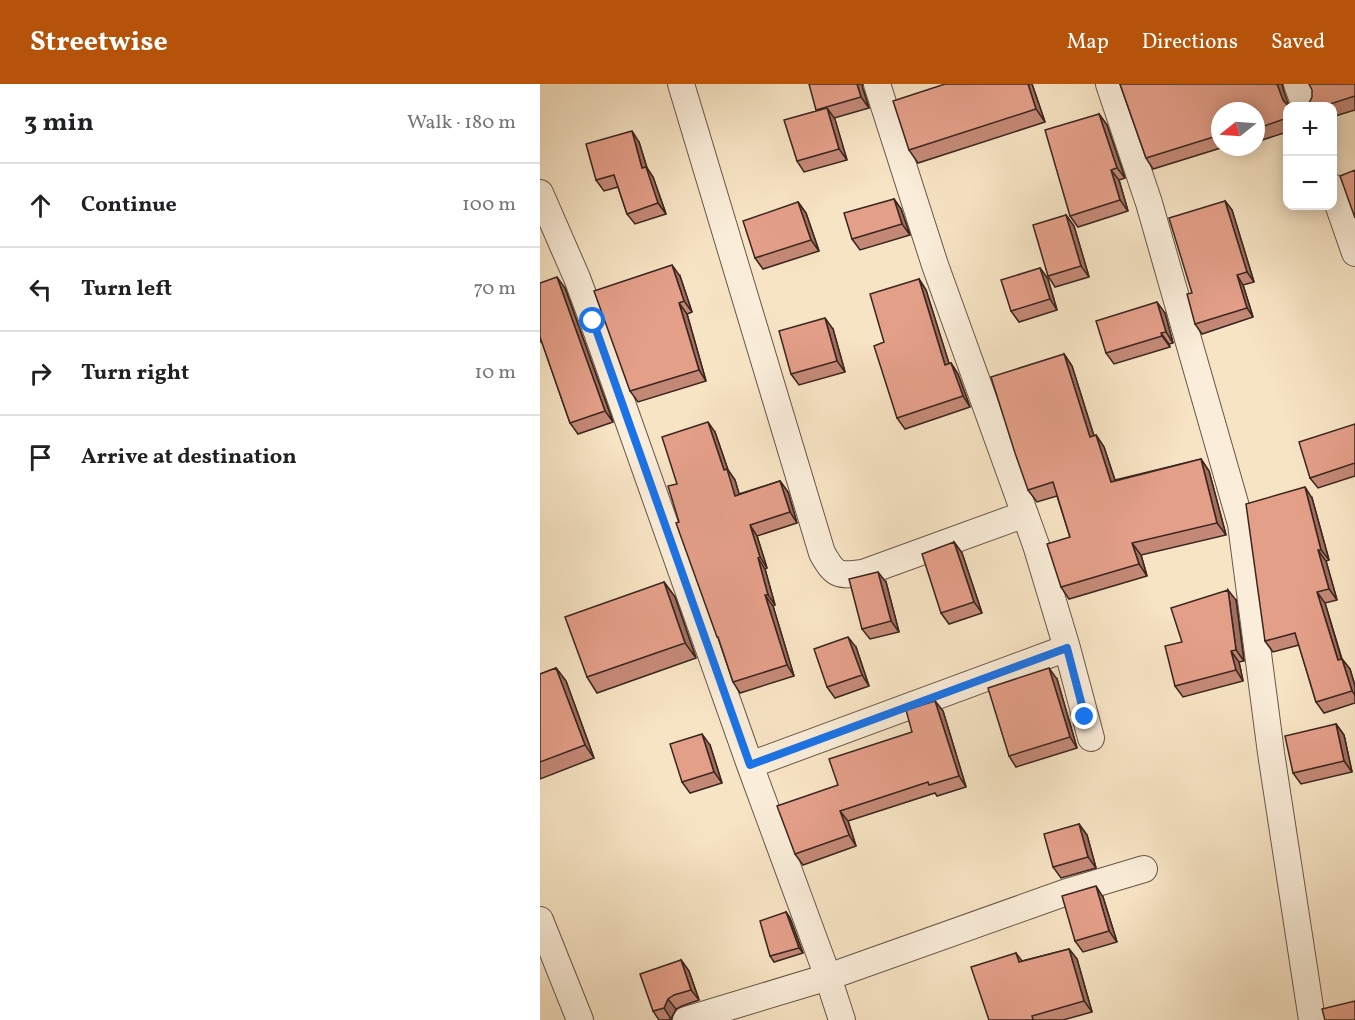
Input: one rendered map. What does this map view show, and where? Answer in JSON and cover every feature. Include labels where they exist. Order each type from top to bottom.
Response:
[{"type":"street","points":[[681,84],[822,553],[830,567],[843,575],[863,573],[1025,514]]},
{"type":"street","points":[[877,84],[935,266],[1036,545],[1091,738]]},
{"type":"street","points":[[1110,84],[1149,203],[1241,524],[1271,753],[1312,1020]]},
{"type":"street","points":[[1297,84],[1304,102]]},
{"type":"street","points":[[540,193],[593,321],[842,1020]]},
{"type":"street","points":[[1337,201],[1355,253]]},
{"type":"street","points":[[750,765],[1067,648]]},
{"type":"street","points":[[686,1020],[828,977],[1066,892],[1144,869]]},
{"type":"street","points":[[540,920],[580,1020]]},
{"type":"building","points":[[809,84],[857,84],[861,97],[816,110]]},
{"type":"building","points":[[945,84],[1028,84],[1036,109],[909,150],[893,101]]},
{"type":"building","points":[[1120,84],[1277,84],[1285,102],[1283,119],[1265,126],[1265,102],[1211,102],[1211,138],[1146,158]]},
{"type":"building","points":[[1309,84],[1355,84],[1355,96],[1336,102],[1310,102],[1312,90]]},
{"type":"building","points":[[827,108],[839,149],[797,161],[784,120]]},
{"type":"building","points":[[1099,114],[1117,168],[1111,170],[1120,200],[1070,216],[1045,130]]},
{"type":"building","points":[[632,131],[642,168],[646,167],[658,203],[627,214],[614,175],[596,180],[586,144]]},
{"type":"building","points":[[1355,170],[1355,218],[1340,176]]},
{"type":"building","points":[[894,199],[902,224],[852,239],[844,213]]},
{"type":"building","points":[[1225,201],[1247,272],[1237,275],[1247,308],[1195,324],[1187,294],[1192,293],[1169,218]]},
{"type":"building","points":[[798,202],[811,240],[755,258],[743,221]]},
{"type":"building","points":[[1066,215],[1081,266],[1048,276],[1033,225]]},
{"type":"building","points":[[672,265],[684,301],[679,303],[699,370],[630,391],[594,291]]},
{"type":"building","points":[[1040,268],[1050,299],[1011,311],[1001,280]]},
{"type":"building","points":[[557,277],[605,411],[570,423],[540,337],[540,283]]},
{"type":"building","points":[[919,279],[945,365],[951,363],[963,396],[897,418],[874,346],[884,342],[870,294]]},
{"type":"building","points":[[1157,302],[1166,332],[1161,333],[1162,336],[1106,353],[1096,321]]},
{"type":"building","points":[[825,318],[837,361],[791,374],[779,331]]},
{"type":"building","points":[[1064,354],[1090,437],[1096,435],[1111,482],[1201,459],[1217,523],[1132,543],[1139,564],[1061,587],[1047,544],[1070,537],[1053,482],[1028,490],[991,377]]},
{"type":"building","points":[[708,422],[735,496],[780,481],[790,512],[750,525],[760,557],[758,558],[768,595],[765,595],[787,665],[733,682],[676,523],[679,522],[668,486],[677,484],[662,437]]},
{"type":"building","points":[[1355,424],[1355,463],[1310,478],[1299,442]]},
{"type":"building","points":[[1305,487],[1329,589],[1317,592],[1338,660],[1342,659],[1352,691],[1316,702],[1295,633],[1265,641],[1246,504]]},
{"type":"building","points":[[954,542],[974,602],[941,613],[922,554]]},
{"type":"building","points":[[878,572],[891,621],[862,629],[849,579]]},
{"type":"building","points":[[664,582],[685,643],[587,677],[565,617]]},
{"type":"building","points":[[1228,590],[1236,650],[1231,651],[1236,670],[1175,686],[1165,646],[1182,642],[1171,608]]},
{"type":"building","points":[[848,637],[862,675],[827,687],[814,649]]},
{"type":"building","points":[[556,668],[585,745],[540,762],[540,674]]},
{"type":"building","points":[[1049,668],[1070,737],[1009,756],[988,688]]},
{"type":"building","points":[[935,701],[959,776],[929,785],[928,782],[840,811],[849,835],[795,854],[777,806],[838,785],[829,759],[912,732],[906,710]]},
{"type":"building","points":[[1336,724],[1344,761],[1293,773],[1285,736]]},
{"type":"building","points":[[702,734],[714,772],[682,782],[670,744]]},
{"type":"building","points":[[1079,824],[1088,857],[1053,867],[1044,834]]},
{"type":"building","points":[[1096,886],[1109,931],[1075,941],[1062,896]]},
{"type":"building","points":[[786,912],[799,948],[770,956],[760,921]]},
{"type":"building","points":[[1069,949],[1084,1001],[1032,1016],[1033,1020],[989,1020],[971,967],[1016,953],[1019,962]]},
{"type":"building","points":[[681,960],[691,990],[674,995],[668,999],[664,1008],[653,1011],[640,974]]},
{"type":"building","points":[[1355,1001],[1355,1020],[1325,1020],[1322,1009]]},
{"type":"route","points":[[593,321],[750,765],[1067,648],[1085,717]]}]
